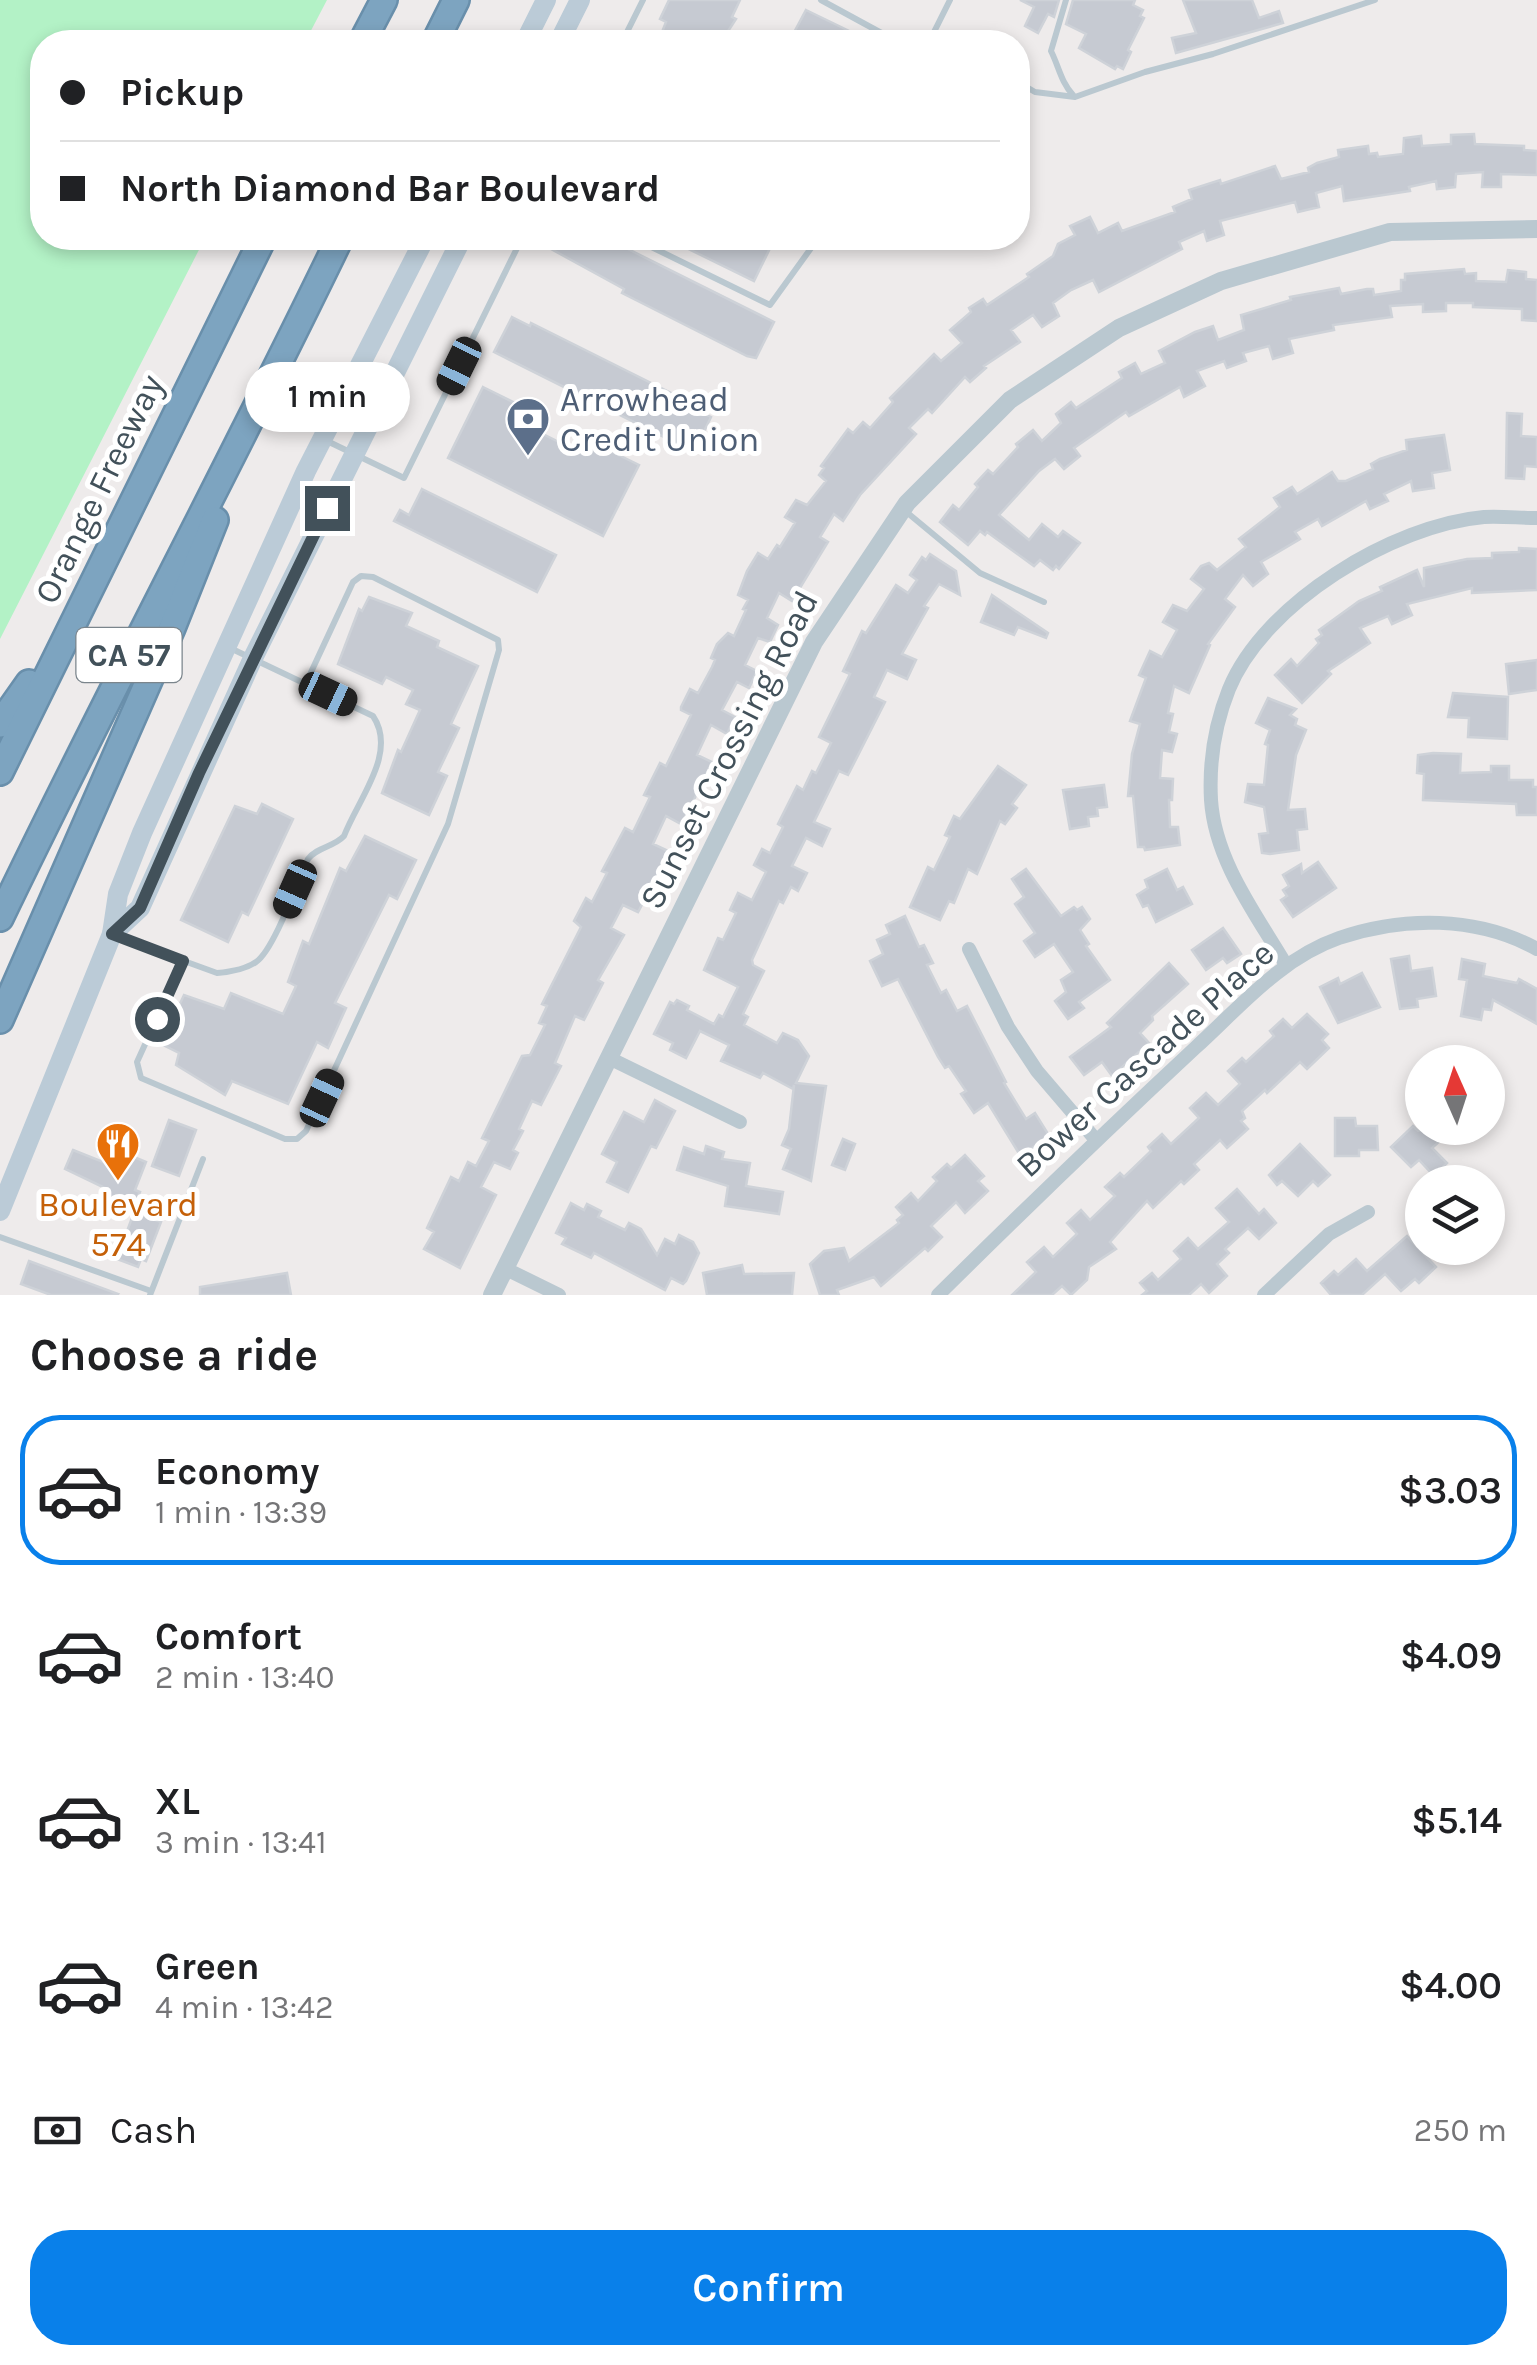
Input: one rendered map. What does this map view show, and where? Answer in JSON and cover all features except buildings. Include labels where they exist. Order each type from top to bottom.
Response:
[{"type":"highway","points":[[368,30],[384,0]]},
{"type":"highway","points":[[441,30],[456,0]]},
{"type":"highway","name":"Orange Freeway","points":[[0,772],[257,250]]},
{"type":"highway","name":"CA 57","points":[[0,918],[105,700],[264,395],[334,250]]},
{"type":"highway","points":[[0,1020],[172,628],[264,395]]},
{"type":"highway","points":[[0,724],[70,626]]},
{"type":"main road","points":[[530,30],[546,0]]},
{"type":"main road","points":[[565,30],[580,0]]},
{"type":"main road","points":[[0,1211],[112,934],[118,894],[136,848],[322,438],[419,250]]},
{"type":"main road","points":[[112,934],[140,908],[254,658],[456,250]]},
{"type":"street","name":"Sunset Crossing Road","points":[[492,1295],[814,642],[903,509],[1010,400],[1119,328],[1221,281],[1390,232],[1537,228]]},
{"type":"street","points":[[1286,964],[1227,864],[1211,803],[1213,743],[1230,686],[1268,628],[1315,587],[1369,554],[1424,530],[1483,517],[1537,518]]},
{"type":"street","name":"Bower Cascade Place","points":[[938,1295],[1096,1140],[1286,964],[1336,938],[1394,924],[1453,922],[1517,938],[1537,949]]},
{"type":"street","points":[[969,949],[1027,1056],[1096,1140]]},
{"type":"street","points":[[609,1058],[740,1122]]},
{"type":"street","points":[[1264,1295],[1329,1234],[1368,1212]]},
{"type":"street","points":[[506,1269],[560,1295]]},
{"type":"lane","points":[[628,30],[643,0]]},
{"type":"lane","points":[[821,0],[876,30]]},
{"type":"lane","points":[[937,30],[950,0]]},
{"type":"lane","points":[[1066,0],[1051,51],[1062,84],[1075,97]]},
{"type":"lane","points":[[1030,89],[1075,97],[1375,0]]},
{"type":"lane","points":[[322,438],[404,478],[516,250]]},
{"type":"lane","points":[[658,250],[770,305],[810,250]]},
{"type":"lane","points":[[903,509],[980,573],[1044,602]]},
{"type":"lane","points":[[183,961],[137,1062],[142,1078],[285,1138],[297,1139],[306,1131],[448,824],[499,650],[498,640],[373,577],[361,576],[353,582],[306,683]]},
{"type":"lane","points":[[112,934],[217,973],[255,963],[264,955],[308,859],[313,852],[344,836],[383,750],[380,726],[373,716],[228,647]]},
{"type":"lane","points":[[0,1238],[150,1293],[203,1159]]},
{"type":"green space","points":[[0,0],[327,0],[311,30],[30,30],[30,250],[199,250],[0,639]]},
{"type":"place","name":"Arrowhead Credit Union","points":[[528,457]]},
{"type":"place","name":"Boulevard 574","points":[[118,1182]]},
{"type":"route","points":[[157,1019],[183,961],[112,934],[140,908],[199,773],[327,508]]}]
